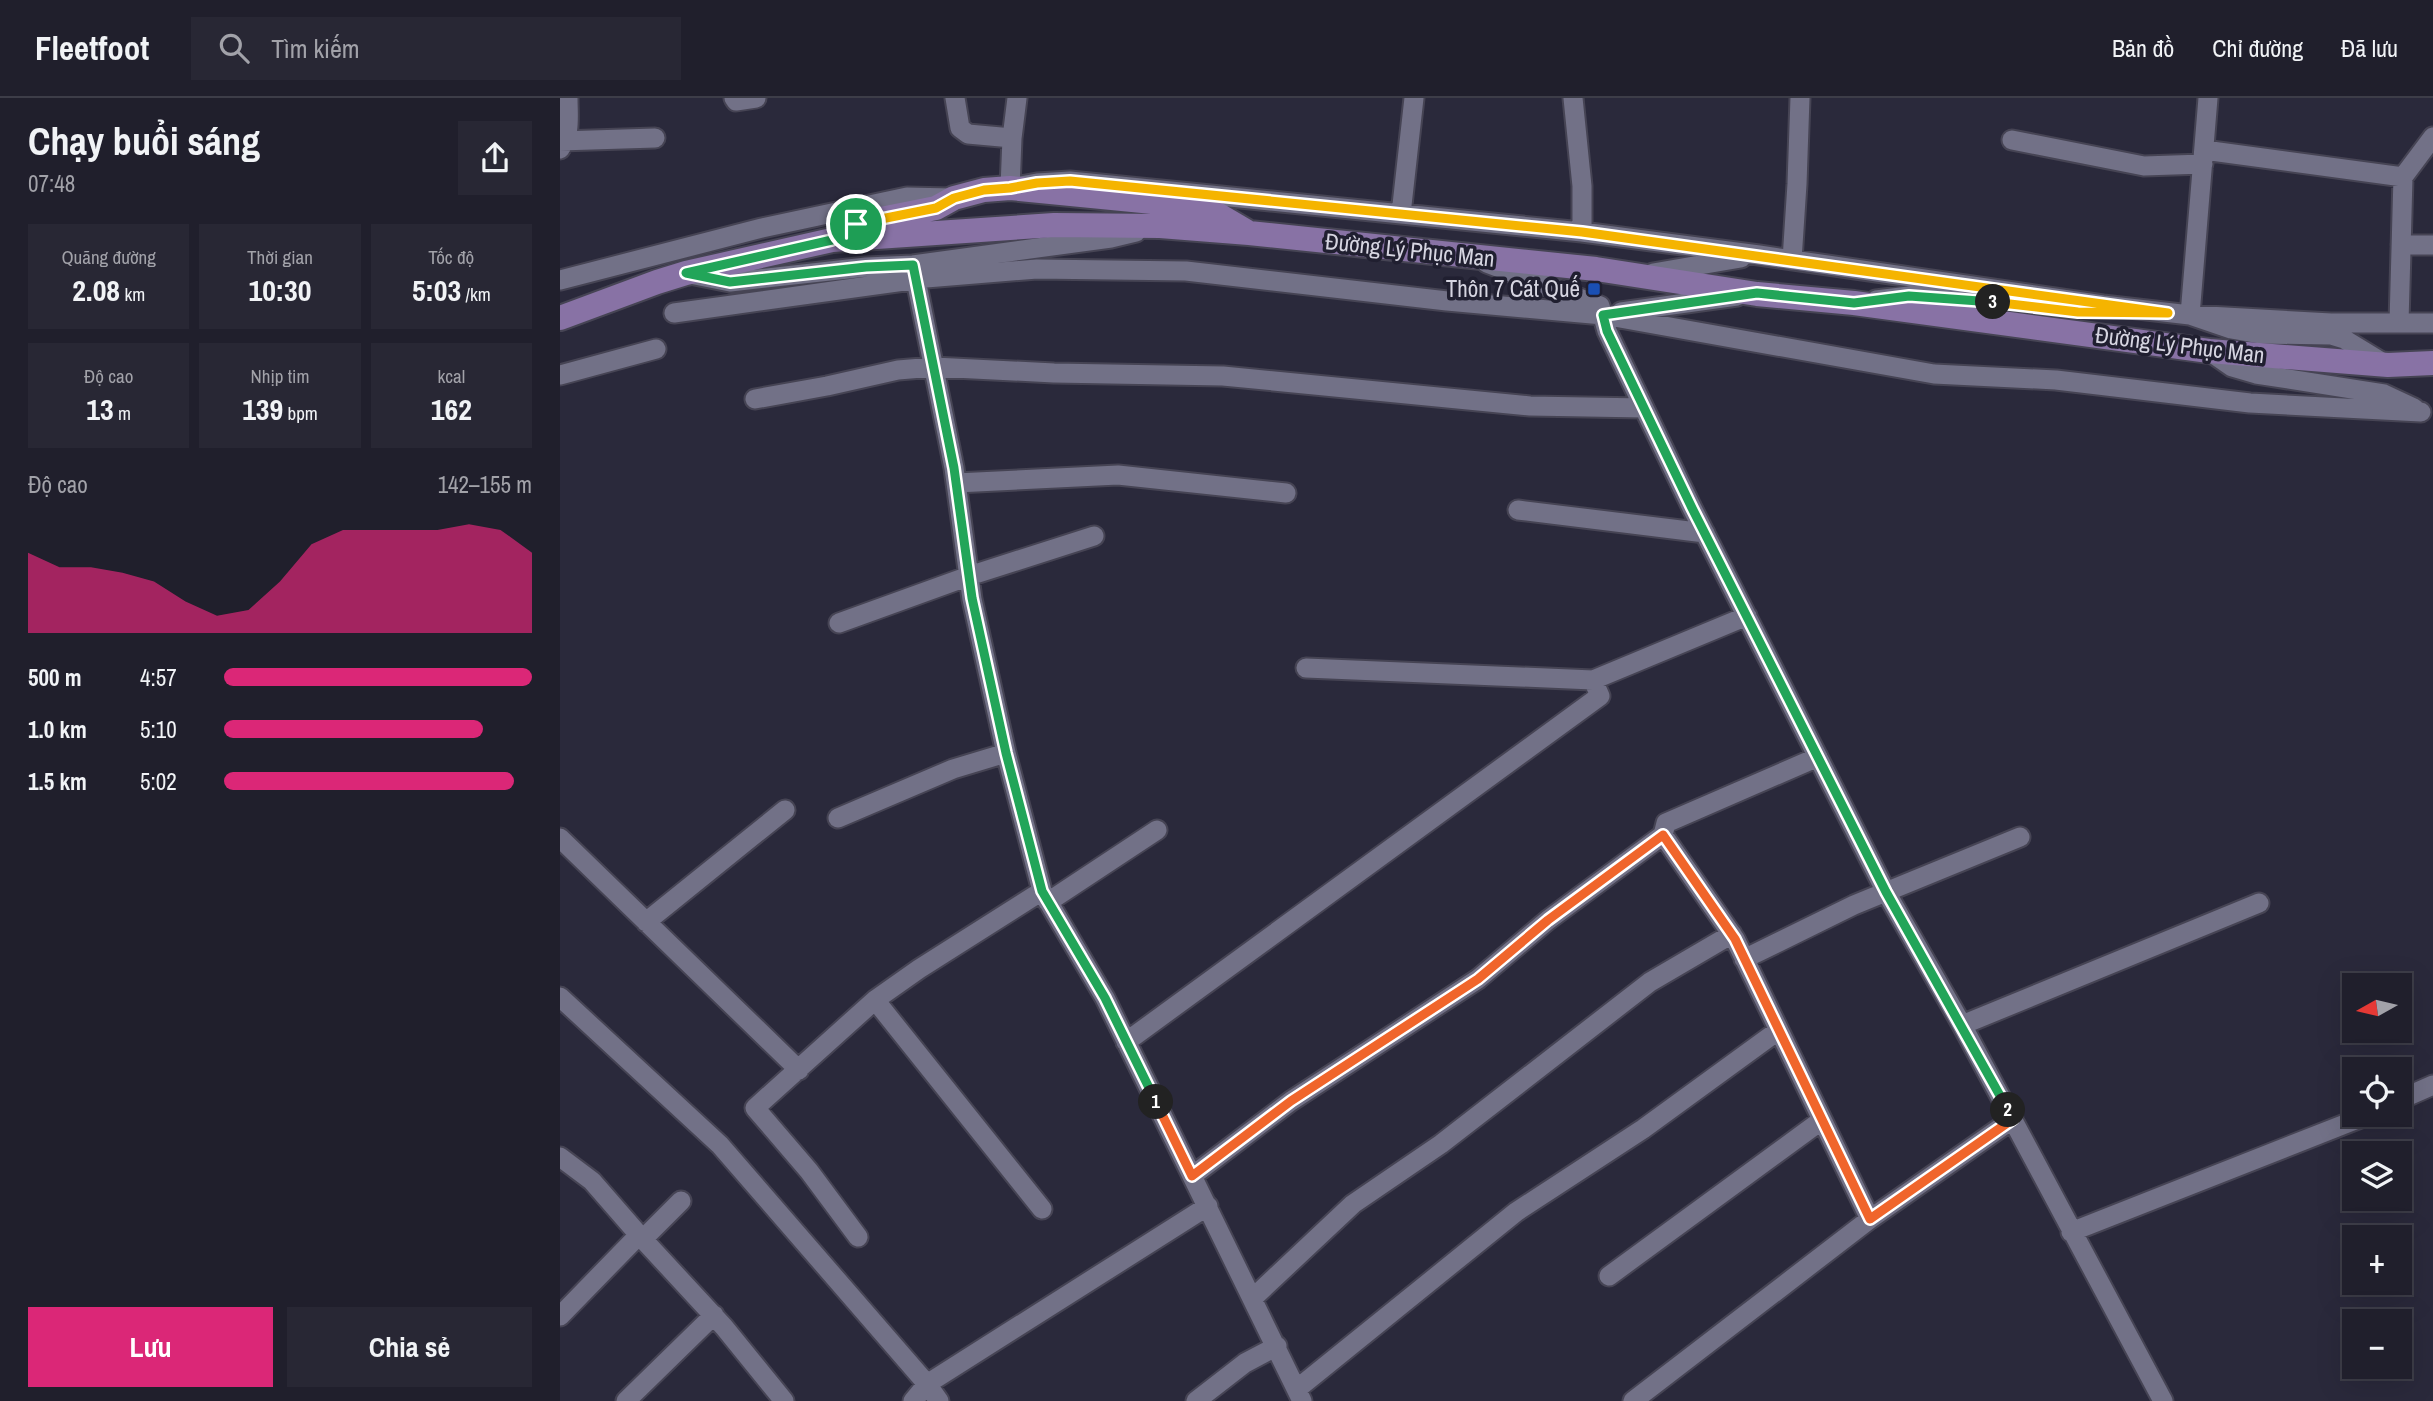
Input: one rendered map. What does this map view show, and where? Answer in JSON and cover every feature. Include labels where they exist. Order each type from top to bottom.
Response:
[{"type":"main road","points":[[832,240],[856,224],[936,208],[954,198],[984,190],[1010,188],[1163,203],[1212,211],[1249,233]]},
{"type":"main road","name":"Đường Lý Phục Man","points":[[560,318],[686,273],[832,240],[1054,225],[1160,226],[1642,275],[1757,293],[1854,303],[2209,351],[2388,365],[2433,363]]},
{"type":"street","points":[[568,98],[569,127],[562,144],[655,138]]},
{"type":"street","points":[[734,98],[736,101],[756,98]]},
{"type":"street","points":[[956,98],[960,128],[968,134],[1012,138]]},
{"type":"street","points":[[1017,98],[1010,188],[1070,181],[1582,232],[2168,313],[2331,323],[2433,323]]},
{"type":"street","points":[[1401,214],[1414,98]]},
{"type":"street","points":[[1573,98],[1582,186],[1582,232]]},
{"type":"street","points":[[1792,260],[1800,98]]},
{"type":"street","points":[[2190,315],[2208,98]]},
{"type":"street","points":[[2399,323],[2403,177],[2433,137]]},
{"type":"street","points":[[2012,140],[2144,166],[2204,157],[2403,177]]},
{"type":"street","points":[[560,280],[762,228],[907,197],[954,198]]},
{"type":"street","points":[[674,313],[1111,238],[1160,226]]},
{"type":"street","points":[[2401,245],[2433,244]]},
{"type":"street","points":[[1642,275],[1759,255]]},
{"type":"street","points":[[1466,256],[1600,306],[1607,331],[1704,533],[1886,892],[1962,1025],[2163,1401]]},
{"type":"street","points":[[686,273],[730,282],[866,267],[915,272],[1037,269],[1186,271],[1447,301],[1603,315],[1934,374],[2056,380],[2250,403],[2427,412]]},
{"type":"street","points":[[915,272],[956,483],[969,576],[1006,753],[1045,897],[1105,998],[1300,1395],[1516,1212],[1643,1129],[1779,1030]]},
{"type":"street","points":[[1603,315],[1757,293]]},
{"type":"street","points":[[1854,303],[1909,296],[2078,312],[2168,313]]},
{"type":"street","points":[[2190,315],[2231,329],[2260,334],[2331,335],[2344,339],[2388,365]]},
{"type":"street","points":[[560,376],[656,349]]},
{"type":"street","points":[[2209,351],[2232,367],[2256,374],[2384,394],[2427,412]]},
{"type":"street","points":[[755,399],[898,370],[934,367],[1054,373],[1223,376],[1530,406],[1644,408]]},
{"type":"street","points":[[956,483],[1118,475],[1286,493]]},
{"type":"street","points":[[1518,510],[1704,533]]},
{"type":"street","points":[[839,624],[969,576],[1094,536]]},
{"type":"street","points":[[1306,668],[1593,680],[1747,616]]},
{"type":"street","points":[[1126,1042],[1600,696],[1593,680]]},
{"type":"street","points":[[838,818],[953,769],[1006,753]]},
{"type":"street","points":[[1192,1176],[1291,1101],[1478,979],[1548,920],[1663,835],[1666,823],[1818,757]]},
{"type":"street","points":[[646,922],[785,810]]},
{"type":"street","points":[[858,1237],[809,1171],[755,1108],[876,1000],[919,969],[1157,830]]},
{"type":"street","points":[[1663,835],[1732,934],[1870,1219]]},
{"type":"street","points":[[1744,959],[1886,892],[2020,837]]},
{"type":"street","points":[[560,838],[799,1070]]},
{"type":"street","points":[[1962,1025],[2259,903]]},
{"type":"street","points":[[1253,1298],[1353,1205],[1451,1136],[1650,982],[1732,934]]},
{"type":"street","points":[[560,997],[720,1144],[939,1401]]},
{"type":"street","points":[[876,1000],[1042,1209]]},
{"type":"street","points":[[2412,1094],[2433,1085]]},
{"type":"street","points":[[1633,1401],[1870,1219],[2013,1119]]},
{"type":"street","points":[[1609,1276],[1822,1120]]},
{"type":"street","points":[[2071,1232],[2342,1125]]},
{"type":"street","points":[[561,1161],[593,1181],[714,1315],[779,1399]]},
{"type":"street","points":[[560,1316],[681,1201]]},
{"type":"street","points":[[913,1401],[927,1384],[1208,1206]]},
{"type":"street","points":[[626,1401],[714,1315]]},
{"type":"street","points":[[1196,1401],[1245,1363],[1277,1346]]},
{"type":"place","name":"Thôn 7 Cát Quế","points":[[1594,289]]},
{"type":"route","points":[[1070,181],[1582,232],[2168,313],[2078,312],[1909,296],[1854,303],[1757,293],[1603,315],[1607,331],[1692,508],[1886,892],[2013,1119],[1870,1219],[1735,939],[1663,835],[1548,920],[1478,979],[1291,1101],[1192,1176],[1105,998],[1042,891],[1006,753],[972,598],[954,468],[913,265],[866,267],[730,282],[686,273],[832,240],[856,224],[936,208],[954,198],[984,190],[1070,181]]}]
